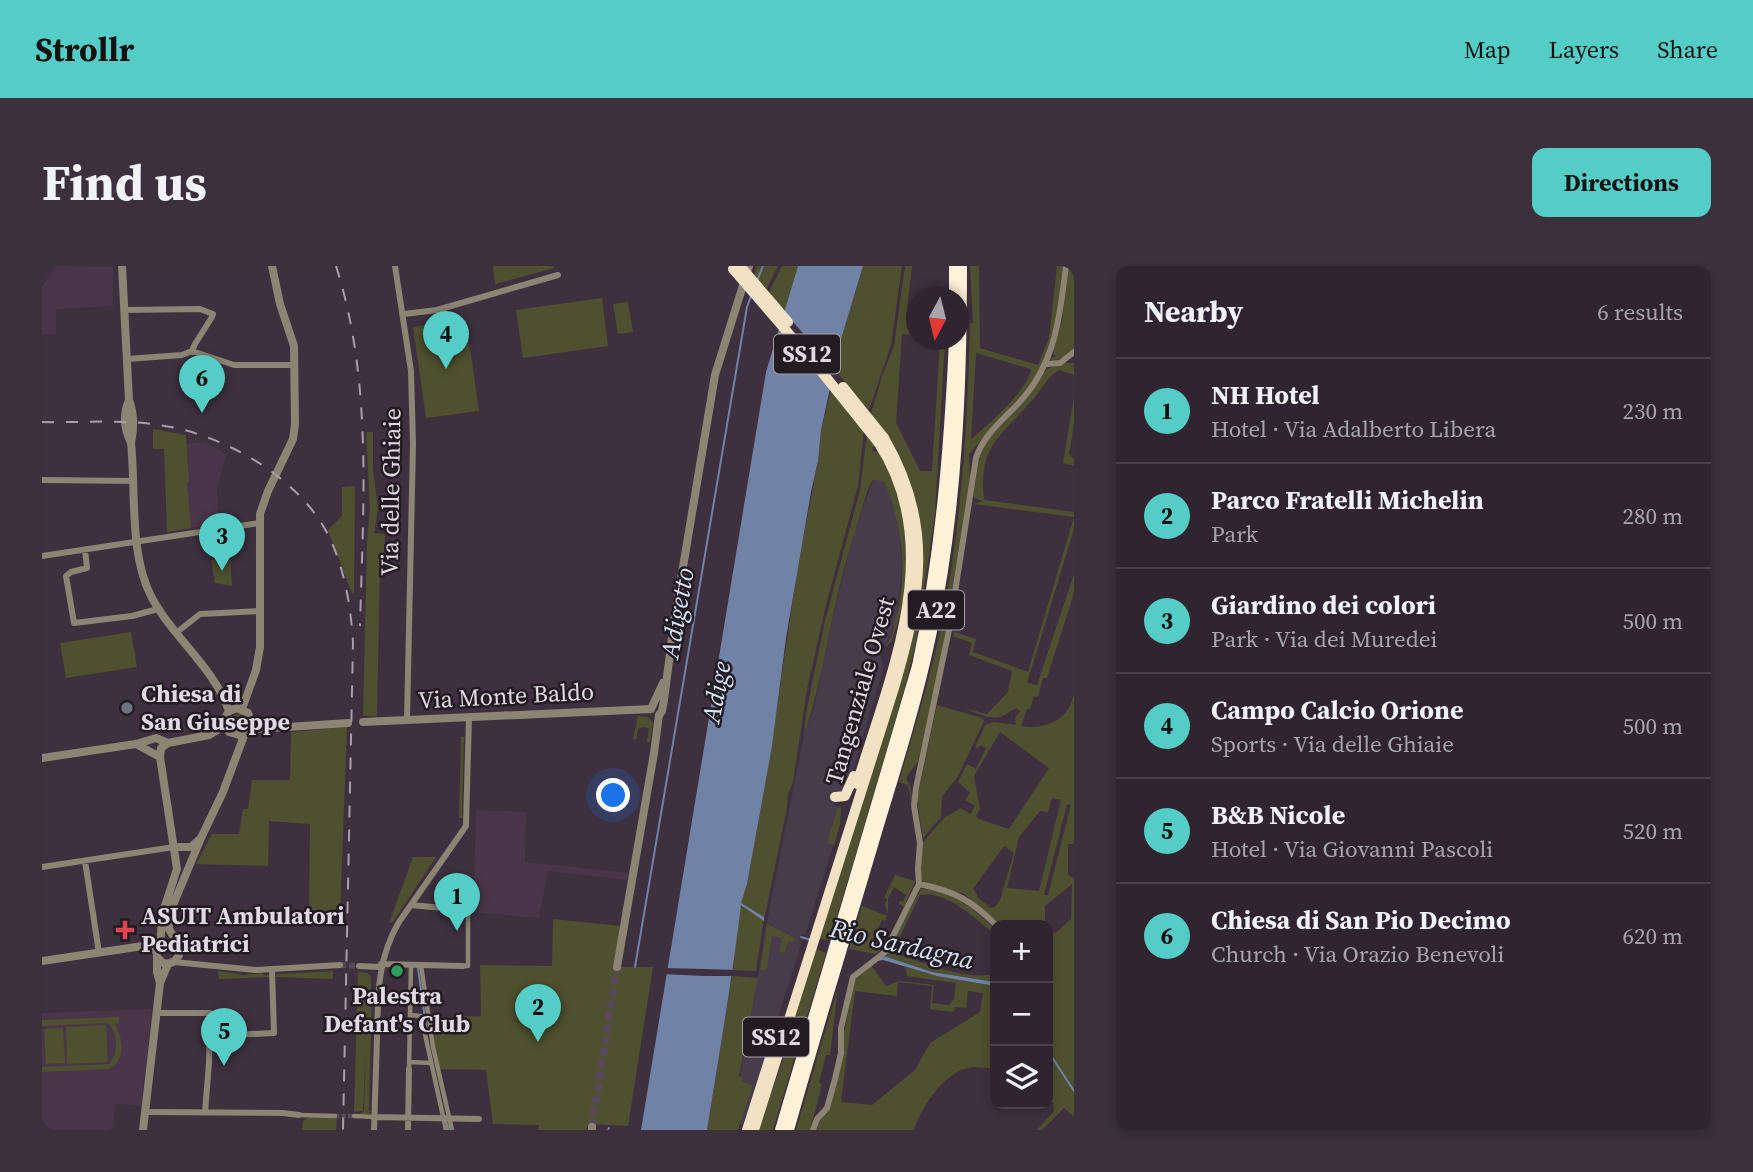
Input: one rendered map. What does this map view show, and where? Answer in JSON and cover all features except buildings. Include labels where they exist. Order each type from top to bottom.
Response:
[{"type":"highway","points":[[954,266],[954,287]]},
{"type":"highway","name":"A22","points":[[839,942],[913,710],[939,594],[958,424],[962,266]]},
{"type":"highway","name":"Tangenziale Ovest","points":[[734,267],[881,440],[901,470],[914,506],[919,536],[917,589],[898,676],[747,1130]]},
{"type":"highway","name":"A22","points":[[789,1130],[925,629],[943,507],[953,350]]},
{"type":"highway","name":"Tangenziale Ovest","points":[[754,1130],[898,650],[911,585],[912,541],[905,500],[881,440]]},
{"type":"highway","points":[[835,797],[844,797],[847,794],[862,751],[870,741]]},
{"type":"highway","name":"A22","points":[[780,1130],[836,956]]},
{"type":"street","points":[[122,266],[129,400],[132,408],[131,443],[137,541],[144,580],[158,609],[211,679],[229,711],[225,722],[209,735],[168,743],[161,748],[176,876],[163,912],[157,972],[160,983],[143,1130]]},
{"type":"street","points":[[242,709],[259,657],[259,523],[268,491],[293,439],[294,346],[279,304],[272,266]]},
{"type":"street","name":"Via delle Ghiaie","points":[[395,266],[411,371],[413,444],[407,720]]},
{"type":"street","points":[[617,967],[654,753],[656,709],[666,676],[715,375],[749,266]]},
{"type":"street","points":[[813,1130],[817,1119],[827,1108],[841,1053],[840,1037],[852,982],[859,971],[885,951],[919,884],[920,843],[914,806],[916,788],[947,641],[976,458],[986,438],[1023,399],[1046,364],[1058,329],[1066,266]]},
{"type":"street","points":[[404,314],[437,310],[558,275]]},
{"type":"street","points":[[124,310],[200,309],[213,314],[192,351],[182,355],[127,359]]},
{"type":"street","points":[[192,351],[218,361],[246,366],[295,365]]},
{"type":"street","points":[[1046,364],[1060,363],[1074,352]]},
{"type":"street","points":[[42,480],[134,481]]},
{"type":"street","points":[[42,556],[259,523]]},
{"type":"street","points":[[85,550],[87,568],[66,576],[73,622],[158,609]]},
{"type":"street","points":[[176,633],[200,614],[261,611]]},
{"type":"street","points":[[196,965],[180,952],[169,929],[168,919],[245,733],[250,728],[251,719],[248,713],[242,709],[229,711]]},
{"type":"street","name":"Via Monte Baldo","points":[[363,722],[656,709]]},
{"type":"street","points":[[374,1130],[381,966],[390,937],[466,826],[469,717]]},
{"type":"street","points":[[251,719],[274,728]]},
{"type":"street","points":[[225,722],[232,734],[348,723]]},
{"type":"street","points":[[42,758],[136,744],[156,738],[168,743]]},
{"type":"street","points":[[136,744],[160,757]]},
{"type":"street","points":[[42,867],[191,846],[201,838]]},
{"type":"street","points":[[85,861],[99,953]]},
{"type":"street","points":[[919,884],[946,890],[965,898],[991,920]]},
{"type":"street","points":[[359,966],[467,966],[468,910],[411,905]]},
{"type":"street","points":[[158,951],[168,940],[175,942]]},
{"type":"street","points":[[42,961],[146,946],[158,951],[163,963],[272,970],[340,965]]},
{"type":"street","points":[[160,983],[180,952]]},
{"type":"street","points":[[408,1130],[411,965]]},
{"type":"street","points":[[421,965],[432,1066]]},
{"type":"street","points":[[210,1036],[274,1033],[272,970]]},
{"type":"street","points":[[157,1013],[210,1013],[205,1112]]},
{"type":"street","points":[[410,1015],[421,1016],[446,1118],[452,1130]]},
{"type":"street","points":[[409,1066],[432,1066]]},
{"type":"street","points":[[146,1112],[335,1116]]},
{"type":"street","points":[[355,1116],[479,1119]]},
{"type":"street","points":[[446,1118],[446,1130]]},
{"type":"shaded area","points":[[56,266],[113,267],[113,306],[56,309],[56,334],[42,334],[42,287]]},
{"type":"shaded area","points":[[205,442],[226,454],[217,489],[219,523],[167,532],[188,476],[187,444]]},
{"type":"shaded area","points":[[873,480],[884,480],[899,526],[902,565],[897,615],[889,643],[874,645],[872,648],[872,651],[881,656],[884,666],[847,790],[835,795],[833,805],[841,808],[840,824],[805,935],[802,934],[799,940],[802,942],[743,1125],[740,1124],[738,1130],[731,1130],[769,911],[804,735],[814,708],[854,533]]},
{"type":"shaded area","points":[[476,810],[526,812],[525,862],[628,873],[627,880],[548,871],[539,918],[473,912]]},
{"type":"shaded area","points":[[152,1009],[141,1105],[115,1104],[113,1128],[108,1130],[42,1130],[42,1013]]},
{"type":"green space","points":[[493,266],[554,266],[554,268],[495,284]]},
{"type":"green space","points":[[757,266],[778,266],[766,290],[754,276]]},
{"type":"green space","points":[[782,266],[798,266],[784,312],[768,294]]},
{"type":"green space","points":[[863,266],[902,266],[891,345],[869,410],[835,370],[839,346]]},
{"type":"green space","points":[[905,266],[912,266],[910,287],[906,287],[906,334],[902,334],[896,423],[920,471],[932,471],[939,350],[944,350],[935,514],[916,642],[901,702],[830,940],[818,939],[922,572],[920,526],[911,488],[895,452],[871,414],[894,346]]},
{"type":"green space","points":[[970,266],[979,266],[980,348],[1038,365],[1049,338],[1057,266],[1063,266],[1055,330],[1050,348],[1034,380],[969,454],[970,480],[938,676],[918,761],[906,778],[910,786],[914,815],[908,785],[899,782],[932,666],[954,552],[962,476],[970,323],[973,323]],"holes":[[[976,353],[1031,369],[1015,397],[971,439]]]},
{"type":"green space","points":[[1069,266],[1074,266],[1074,350],[1052,361],[1050,359],[1056,356],[1053,354],[1062,321]]},
{"type":"green space","points":[[602,298],[608,346],[523,358],[516,310]]},
{"type":"green space","points":[[628,302],[633,332],[618,334],[613,304]]},
{"type":"green space","points":[[466,320],[479,411],[426,418],[413,327]]},
{"type":"green space","points":[[1064,363],[1074,363],[1074,375],[1059,370],[1055,373],[995,442],[985,466],[984,500],[1074,512],[1074,517],[974,504],[982,501],[974,498],[973,494],[980,454],[989,438],[1025,400],[1047,369]]},
{"type":"green space","points":[[831,390],[864,429],[858,486],[807,689],[793,782],[788,794],[756,971],[733,970],[741,899],[747,884],[771,749],[797,571],[818,461],[821,430]]},
{"type":"green space","points":[[1074,397],[1074,424],[1069,454],[1074,459],[1074,466],[1063,463]]},
{"type":"green space","points":[[153,429],[186,435],[191,528],[167,532],[164,449],[153,449]]},
{"type":"green space","points":[[366,432],[373,432],[373,470],[378,508],[374,533],[385,534],[384,554],[380,561],[377,716],[363,716],[370,508]]},
{"type":"green space","points":[[867,433],[875,444],[872,451],[880,452],[891,475],[904,521],[907,570],[899,618],[891,642],[884,646],[892,636],[899,604],[902,550],[896,515],[884,481],[873,480],[846,563],[804,735],[825,621],[860,490]]},
{"type":"green space","points":[[355,486],[352,594],[328,530],[342,516],[342,487]]},
{"type":"green space","points":[[1074,517],[1074,529],[1027,683],[1037,685],[1074,574],[1074,593],[1047,678],[1043,678],[1038,697],[1034,696],[1021,726],[1040,726],[1058,720],[1068,709],[1074,695],[1074,844],[1068,844],[1068,875],[1074,878],[1074,1117],[1064,1108],[1042,1130],[1037,1130],[1054,1111],[1053,933],[1071,919],[1072,884],[1045,906],[1045,920],[995,920],[964,894],[925,883],[919,877],[923,842],[945,817],[961,808],[970,814],[975,806],[965,800],[970,793],[958,782],[967,764],[976,769],[986,748],[981,745],[975,747],[985,725],[994,722],[1016,725],[1015,718],[1020,711],[1017,708],[1002,716],[993,717],[964,708],[987,714],[1008,692],[1012,671],[969,655],[972,643],[953,636],[954,632],[976,639],[973,652],[1028,672]],"holes":[[[1000,732],[1049,768],[1009,829],[976,816],[980,809],[974,776]],[[1052,798],[1061,800],[1039,891],[1007,888],[1019,837],[1040,811],[1048,812]],[[1067,804],[1071,805],[1048,895],[1044,895]],[[1004,846],[1014,853],[1000,900],[991,908],[977,897],[973,889]]]},
{"type":"green space","points":[[227,553],[230,553],[232,586],[215,583],[211,560],[227,559]]},
{"type":"green space","points":[[131,632],[137,667],[66,678],[60,643]]},
{"type":"green space","points":[[937,705],[982,718],[984,721],[958,776],[942,797],[941,817],[923,838],[917,800]]},
{"type":"green space","points":[[238,714],[244,717],[247,723],[244,729],[238,732],[232,729],[229,723],[232,717]]},
{"type":"green space","points":[[638,716],[648,717],[653,723],[650,742],[647,742],[649,728],[638,729],[636,740],[633,739]]},
{"type":"green space","points":[[347,727],[340,917],[309,916],[310,824],[269,821],[268,866],[196,864],[212,834],[239,834],[243,809],[248,809],[252,780],[290,780],[291,732]]},
{"type":"green space","points":[[461,737],[464,737],[464,818],[459,818]]},
{"type":"green space","points":[[838,807],[841,808],[840,824],[834,845],[827,843]]},
{"type":"green space","points":[[413,857],[436,857],[393,922],[389,923]]},
{"type":"green space","points":[[895,875],[915,881],[904,907],[899,904],[906,895],[894,887],[888,898],[888,914],[885,905],[887,899],[884,898]]},
{"type":"green space","points":[[921,889],[953,896],[990,925],[990,931],[950,901],[929,894],[920,895],[892,953],[958,973],[990,974],[990,981],[932,972],[884,956]]},
{"type":"green space","points":[[862,906],[887,916],[885,921],[882,920],[873,939],[874,943],[879,943],[880,951],[875,954],[849,949]]},
{"type":"green space","points":[[553,919],[621,926],[613,967],[653,967],[628,1126],[588,1124],[586,1130],[538,1130],[539,1125],[493,1124],[486,1070],[439,1069],[430,1018],[481,1016],[480,965],[552,966]]},
{"type":"green space","points":[[767,924],[795,938],[793,942],[789,941],[784,953],[779,951],[782,938],[772,936],[767,968],[764,971],[760,970]]},
{"type":"green space","points":[[815,948],[826,953],[773,1130],[758,1130],[791,1037],[797,1004]]},
{"type":"green space","points":[[871,965],[886,986],[899,981],[934,985],[932,1003],[949,1005],[954,999],[956,983],[907,976],[905,967],[937,976],[990,985],[990,1068],[973,1067],[963,1070],[944,1082],[929,1100],[914,1130],[817,1130],[831,1102],[854,981]],"holes":[[[898,982],[932,986],[930,1009],[954,1012],[955,1007],[966,1008],[968,991],[983,993],[980,1012],[930,1043],[915,1070],[872,1105],[841,1102],[855,991],[897,996]]]},
{"type":"green space","points":[[218,971],[244,975],[263,973],[270,977],[219,979]]},
{"type":"green space","points":[[333,971],[333,979],[276,977],[277,974]]},
{"type":"green space","points":[[358,972],[367,973],[371,977],[371,988],[367,990],[371,989],[372,998],[369,1114],[359,1114],[364,1111],[366,1047],[363,1111],[354,1112]]},
{"type":"green space","points":[[732,976],[758,978],[739,1076],[743,1078],[742,1082],[753,1085],[738,1130],[707,1130]]},
{"type":"green space","points":[[838,988],[830,1055],[826,1055],[819,1082],[822,1085],[810,1130],[796,1130]]},
{"type":"green space","points":[[119,1017],[119,1023],[115,1024],[120,1036],[120,1055],[118,1061],[109,1069],[42,1072],[42,1067],[109,1064],[116,1043],[114,1032],[108,1023],[42,1026],[42,1020]]},
{"type":"green space","points":[[106,1025],[108,1062],[67,1064],[66,1027]]},
{"type":"green space","points":[[63,1028],[65,1063],[46,1064],[44,1029]]},
{"type":"green space","points":[[309,1117],[337,1118],[336,1130],[302,1130],[303,1121]]},
{"type":"water","name":"Adige","points":[[798,266],[863,266],[839,346],[821,430],[818,461],[786,638],[772,746],[747,884],[741,903],[764,917],[764,921],[741,905],[707,1130],[641,1130],[766,372]]},
{"type":"water","points":[[884,956],[932,972],[990,981],[990,985],[937,976],[883,960],[877,961]]},
{"type":"pier","points":[[782,309],[838,374],[834,393],[777,325]]},
{"type":"pier","points":[[663,968],[736,970],[736,976],[662,974]]},
{"type":"waterway","name":"Adigetto","points":[[757,281],[763,266]]},
{"type":"waterway","name":"Adigetto","points":[[635,967],[751,296]]},
{"type":"waterway","name":"Rio Sardagna","points":[[801,937],[811,940]]},
{"type":"waterway","points":[[418,968],[427,1033]]},
{"type":"waterway","name":"Rio Sardagna","points":[[1053,1059],[1074,1091]]},
{"type":"waterway","points":[[446,1121],[449,1130]]},
{"type":"tunnel","points":[[340,965],[359,966]]},
{"type":"tunnel","points":[[592,1127],[617,967]]},
{"type":"tunnel","points":[[335,1116],[354,1116]]},
{"type":"railway","points":[[336,266],[348,310],[361,399],[363,490],[360,626]]},
{"type":"railway","points":[[42,422],[159,425],[185,430],[237,450],[285,482],[306,502],[322,524],[334,548],[347,594],[353,642],[343,1130]]},
{"type":"place","name":"Campo Calcio Orione","points":[[446,369]]},
{"type":"place","name":"Chiesa di San Pio Decimo","points":[[202,413]]},
{"type":"place","name":"Giardino dei colori","points":[[222,571]]},
{"type":"place","name":"Chiesa di San Giuseppe","points":[[127,708]]},
{"type":"place","name":"ASUIT Ambulatori Pediatrici","points":[[125,930]]},
{"type":"place","name":"NH Hotel","points":[[457,931]]},
{"type":"place","name":"Palestra Defant's Club","points":[[397,971]]},
{"type":"place","name":"Parco Fratelli Michelin","points":[[538,1042]]},
{"type":"place","name":"B&B Nicole","points":[[224,1066]]}]
